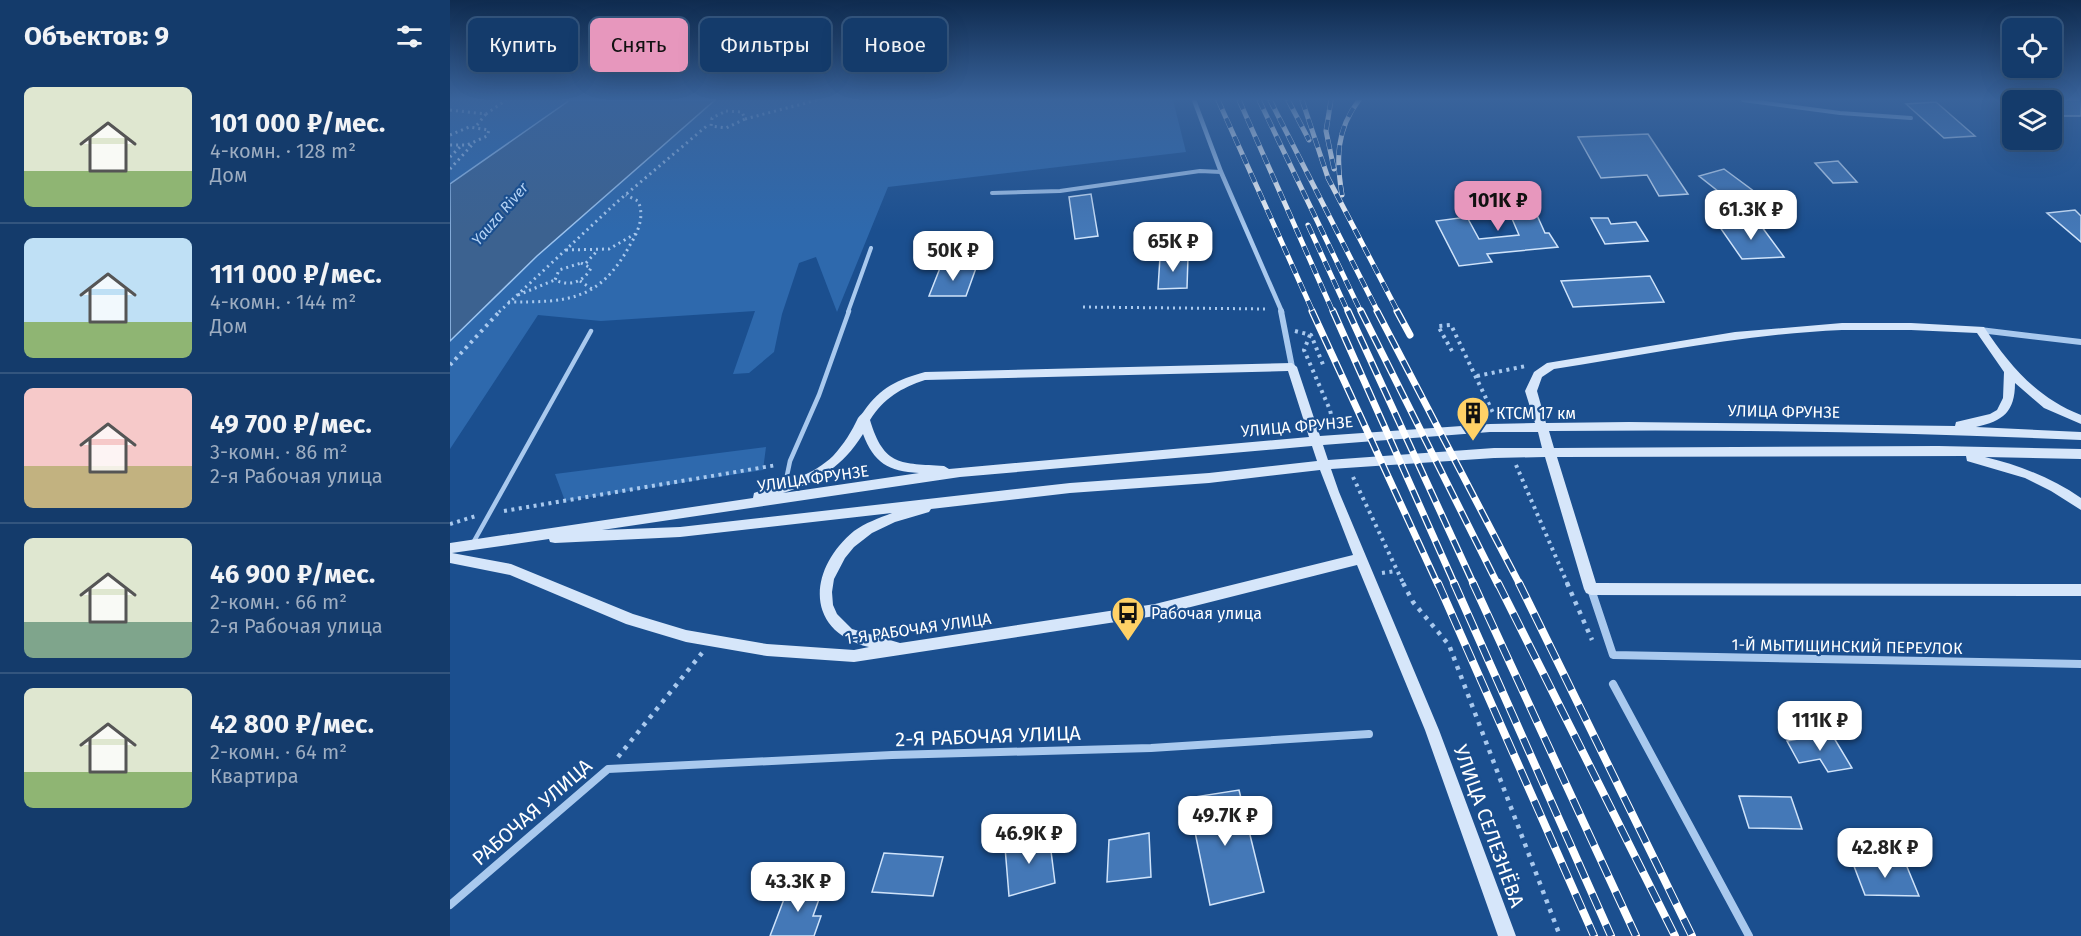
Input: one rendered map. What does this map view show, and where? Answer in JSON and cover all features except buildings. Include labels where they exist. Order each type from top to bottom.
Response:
[{"type":"main road","points":[[2081,420],[2053,409],[2031,394],[2009,373],[1980,330],[1857,326],[1796,329],[1722,337],[1547,368],[1533,381],[1531,391],[1591,589],[2081,590]]},
{"type":"main road","points":[[714,508],[790,487],[826,469],[845,451],[870,408],[888,391],[925,376],[1292,367]]},
{"type":"main road","name":"УЛИЦА СЕЛЕЗНЁВА","points":[[1292,367],[1333,492],[1432,730],[1507,936]]},
{"type":"main road","points":[[1929,429],[1971,424],[2000,414],[2011,397],[2009,373]]},
{"type":"main road","points":[[864,418],[870,443],[883,459],[906,467],[960,472]]},
{"type":"main road","name":"УЛИЦА ФРУНЗЕ","points":[[450,548],[960,472],[1490,428],[1629,426],[1929,429],[2081,436]]},
{"type":"main road","points":[[1938,451],[2028,473],[2056,487],[2081,505]]},
{"type":"main road","name":"УЛИЦА ФРУНЗЕ","points":[[521,538],[579,538],[680,532],[952,499],[1209,478],[1362,461],[1494,453],[1938,451],[2081,454]]},
{"type":"main road","points":[[902,647],[854,636],[842,629],[827,608],[825,595],[829,575],[839,555],[849,544],[875,525],[952,499]]},
{"type":"main road","name":"1-Я РАБОЧАЯ УЛИЦА","points":[[450,558],[512,570],[631,620],[686,636],[767,650],[854,656],[1155,610],[1361,558]]},
{"type":"street","points":[[1210,144],[1281,309],[1288,330],[1286,340],[1292,367]]},
{"type":"street","points":[[1980,330],[2081,342]]},
{"type":"street","points":[[1591,589],[1613,655]]},
{"type":"street","name":"1-Й МЫТИЩИНСКИЙ ПЕРЕУЛОК","points":[[1613,655],[2081,664]]},
{"type":"street","points":[[1613,684],[1749,936]]},
{"type":"street","name":"2-Я РАБОЧАЯ УЛИЦА","points":[[608,769],[892,754],[1151,748],[1369,734]]},
{"type":"street","name":"РАБОЧАЯ УЛИЦА","points":[[450,905],[608,769]]},
{"type":"lane","points":[[992,193],[1060,191],[1200,171],[1221,172]]},
{"type":"lane","points":[[785,485],[790,461],[819,395],[871,248]]},
{"type":"lane","points":[[472,545],[511,479],[591,331]]},
{"type":"path","points":[[450,145],[473,144]]},
{"type":"path","points":[[450,169],[473,144]]},
{"type":"path","points":[[450,365],[514,296],[686,144]]},
{"type":"path","points":[[450,157],[461,146]]},
{"type":"path","points":[[508,302],[554,302],[582,297],[608,282],[637,233],[642,207],[638,201],[626,195]]},
{"type":"path","points":[[565,250],[597,251],[623,243],[637,233]]},
{"type":"path","points":[[555,280],[556,274],[564,267],[586,263],[597,251]]},
{"type":"path","points":[[555,280],[562,284],[579,281],[591,271],[586,263]]},
{"type":"path","points":[[514,296],[555,280]]},
{"type":"path","points":[[579,281],[595,291]]},
{"type":"path","points":[[1083,307],[1281,309]]},
{"type":"path","points":[[1452,351],[1438,326],[1451,325],[1498,424]]},
{"type":"path","points":[[1311,334],[1304,350],[1330,410],[1335,430]]},
{"type":"path","points":[[1314,342],[1324,367]]},
{"type":"path","points":[[1512,456],[1593,643],[1613,655]]},
{"type":"path","points":[[450,524],[489,513],[764,470],[790,461]]},
{"type":"path","points":[[1352,474],[1396,571],[1413,602],[1449,645],[1560,936]]},
{"type":"path","points":[[1368,575],[1396,571]]},
{"type":"path","points":[[608,769],[704,650],[692,648]]},
{"type":"shaded area","points":[[450,144],[508,144],[450,184]]},
{"type":"shaded area","points":[[665,144],[1184,144],[1186,152],[888,187],[837,312],[816,257],[799,263],[782,314],[774,352],[749,373],[733,374],[755,311],[601,321],[538,315],[450,449],[450,341],[537,256]]},
{"type":"shaded area","points":[[766,447],[763,470],[565,501],[555,474]]},
{"type":"water","name":"Yauza River","points":[[508,144],[665,144],[537,256],[450,341],[450,184]]},
{"type":"railway","points":[[1238,144],[1313,312]]},
{"type":"railway","points":[[1258,144],[1333,312]]},
{"type":"railway","points":[[1280,144],[1361,312]]},
{"type":"railway","points":[[1292,144],[1378,312]]},
{"type":"railway","points":[[1317,144],[1328,178],[1398,312]]},
{"type":"railway","points":[[1329,144],[1334,169]]},
{"type":"railway","points":[[1340,144],[1339,169],[1342,195]]},
{"type":"railway","points":[[1308,225],[1348,312]]},
{"type":"railway","points":[[1312,311],[1438,585]]},
{"type":"railway","points":[[1333,311],[1455,585]]},
{"type":"railway","points":[[1348,311],[1474,585]]},
{"type":"railway","points":[[1361,311],[1498,585]]},
{"type":"railway","points":[[1377,311],[1520,584]]},
{"type":"railway","points":[[1397,311],[1410,335]]},
{"type":"railway","points":[[1438,583],[1594,936]]},
{"type":"railway","points":[[1454,583],[1611,936]]},
{"type":"railway","points":[[1473,583],[1636,936]]},
{"type":"railway","points":[[1498,583],[1675,936]]},
{"type":"railway","points":[[1520,584],[1692,936]]},
{"type":"place","name":"КТСМ 17 км","points":[[1473,442]]},
{"type":"place","name":"Рабочая улица","points":[[1128,642]]}]
